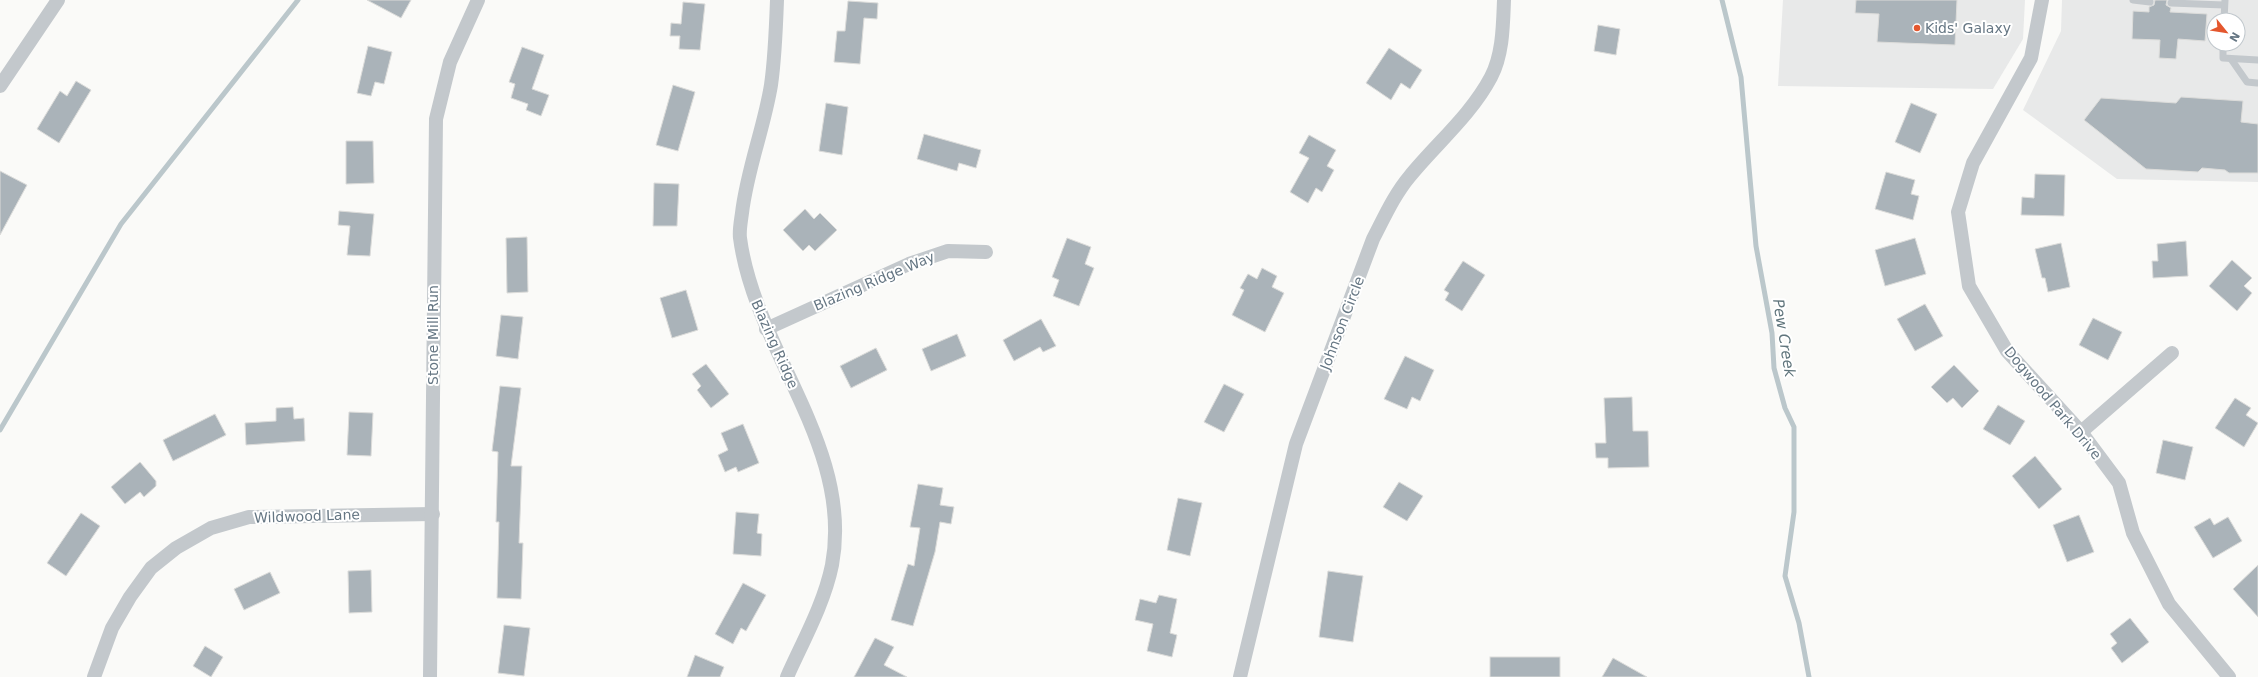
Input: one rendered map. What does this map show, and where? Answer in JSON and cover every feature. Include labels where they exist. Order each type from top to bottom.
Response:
[{"type":"street","points":[[0,86],[58,0]]},
{"type":"street","name":"Stone Mill Run","points":[[430,677],[433,514],[436,119],[450,62],[478,0]]},
{"type":"street","name":"Blazing Ridge","points":[[777,0],[771,86],[743,203],[739,236],[749,282],[766,329],[796,392],[820,450],[833,491],[835,526],[832,566],[822,598],[787,677]]},
{"type":"street","name":"Johnson Circle","points":[[1240,677],[1296,444],[1373,239],[1388,209],[1408,178],[1474,103],[1491,76],[1499,51],[1504,0]]},
{"type":"street","name":"Dogwood Park Drive","points":[[2042,0],[2031,58],[1973,163],[1958,212],[1969,286],[2007,351],[2081,432],[2119,483],[2134,533],[2169,604],[2229,677]]},
{"type":"street","name":"Blazing Ridge Way","points":[[766,329],[909,264],[948,250],[986,252]]},
{"type":"street","points":[[2081,432],[2172,353]]},
{"type":"street","name":"Wildwood Lane","points":[[94,677],[112,628],[130,597],[151,568],[176,548],[211,528],[249,517],[433,514]]},
{"type":"lane","points":[[2133,0],[2150,2]]},
{"type":"lane","points":[[2171,3],[2225,2],[2224,12]]},
{"type":"lane","points":[[2223,52],[2223,58],[2258,60]]},
{"type":"lane","points":[[2231,59],[2247,82],[2257,83]]},
{"type":"shaded area","points":[[1783,0],[2025,0],[2023,39],[1993,89],[1778,86]]},
{"type":"shaded area","points":[[2062,0],[2258,0],[2258,182],[2117,179],[2023,110],[2061,31]]},
{"type":"building","points":[[367,0],[411,0],[401,18]]},
{"type":"building","name":"Kids' Galaxy","points":[[1856,0],[1957,0],[1955,45],[1877,42],[1879,14],[1855,13]]},
{"type":"building","points":[[2155,0],[2167,0],[2166,5],[2171,8],[2170,12],[2206,14],[2205,41],[2178,39],[2176,59],[2159,58],[2160,40],[2132,39],[2133,11],[2149,12],[2149,7],[2154,5]]},
{"type":"building","points":[[848,1],[878,3],[877,19],[864,18],[860,64],[834,62],[837,31],[845,31]]},
{"type":"building","points":[[683,2],[705,4],[700,50],[679,49],[680,36],[670,36],[671,23],[681,24]]},
{"type":"building","points":[[1598,25],[1620,29],[1616,55],[1594,51]]},
{"type":"building","points":[[368,46],[392,52],[384,84],[375,82],[371,96],[357,93]]},
{"type":"building","points":[[522,47],[544,55],[532,89],[549,95],[541,116],[526,110],[528,104],[511,98],[515,84],[509,82]]},
{"type":"building","points":[[1389,48],[1422,70],[1410,89],[1401,83],[1391,100],[1366,83]]},
{"type":"building","points":[[76,81],[91,90],[59,143],[37,129],[60,91],[67,96]]},
{"type":"building","points":[[673,85],[695,92],[678,151],[656,145]]},
{"type":"building","points":[[2181,97],[2243,101],[2241,122],[2258,124],[2258,173],[2229,173],[2225,170],[2202,168],[2198,172],[2146,169],[2084,120],[2101,98],[2176,103]]},
{"type":"building","points":[[826,103],[848,107],[842,155],[819,151]]},
{"type":"building","points":[[1911,103],[1937,114],[1920,153],[1895,142]]},
{"type":"building","points":[[924,134],[981,150],[976,168],[959,163],[957,171],[917,159]]},
{"type":"building","points":[[1309,135],[1336,150],[1327,166],[1334,170],[1322,192],[1316,188],[1308,203],[1290,192],[1309,158],[1299,153]]},
{"type":"building","points":[[346,141],[373,141],[374,183],[346,184]]},
{"type":"building","points":[[0,171],[27,185],[0,235]]},
{"type":"building","points":[[1886,172],[1915,180],[1911,194],[1919,196],[1913,220],[1875,209]]},
{"type":"building","points":[[2035,174],[2065,175],[2064,216],[2021,215],[2022,197],[2034,198]]},
{"type":"building","points":[[654,183],[679,184],[677,226],[653,226]]},
{"type":"building","points":[[805,209],[814,219],[820,213],[837,230],[815,251],[809,245],[803,251],[783,230]]},
{"type":"building","points":[[339,211],[374,214],[370,256],[347,255],[350,226],[338,225]]},
{"type":"building","points":[[527,237],[528,292],[507,293],[506,238]]},
{"type":"building","points":[[1067,238],[1091,247],[1085,264],[1094,268],[1079,306],[1053,296],[1059,280],[1052,277]]},
{"type":"building","points":[[1915,238],[1926,274],[1885,286],[1875,250]]},
{"type":"building","points":[[2186,241],[2188,276],[2153,278],[2152,261],[2158,261],[2157,244]]},
{"type":"building","points":[[2061,243],[2070,287],[2048,292],[2045,278],[2042,278],[2035,249]]},
{"type":"building","points":[[2232,260],[2252,278],[2244,286],[2252,293],[2237,311],[2209,286]]},
{"type":"building","points":[[1463,261],[1485,275],[1462,311],[1445,300],[1449,293],[1444,290]]},
{"type":"building","points":[[1262,268],[1277,276],[1272,287],[1284,293],[1265,332],[1232,315],[1244,290],[1240,288],[1248,274],[1257,279]]},
{"type":"building","points":[[686,290],[698,330],[672,338],[660,298]]},
{"type":"building","points":[[1925,304],[1943,336],[1915,351],[1897,319]]},
{"type":"building","points":[[501,315],[523,317],[518,359],[496,356]]},
{"type":"building","points":[[2093,318],[2122,332],[2108,360],[2079,345]]},
{"type":"building","points":[[1041,319],[1056,346],[1043,352],[1040,347],[1014,361],[1003,340]]},
{"type":"building","points":[[957,334],[966,356],[931,371],[922,349]]},
{"type":"building","points":[[876,348],[887,370],[851,388],[840,366]]},
{"type":"building","points":[[1405,356],[1434,370],[1420,401],[1412,397],[1407,409],[1384,399]]},
{"type":"building","points":[[706,364],[729,394],[711,408],[697,390],[701,386],[692,374]]},
{"type":"building","points":[[1954,365],[1979,391],[1962,408],[1953,398],[1947,403],[1931,387]]},
{"type":"building","points":[[1224,384],[1244,394],[1224,432],[1204,422]]},
{"type":"building","points":[[500,386],[521,388],[511,466],[522,466],[519,543],[523,543],[521,599],[497,598],[499,522],[496,522],[498,452],[492,451]]},
{"type":"building","points":[[1632,397],[1633,431],[1648,431],[1649,467],[1608,468],[1608,458],[1596,458],[1595,443],[1606,443],[1604,398]]},
{"type":"building","points":[[2235,398],[2251,408],[2246,415],[2258,423],[2244,447],[2215,428]]},
{"type":"building","points":[[1998,405],[2025,421],[2010,445],[1983,429]]},
{"type":"building","points":[[293,407],[294,419],[304,418],[305,441],[246,445],[245,423],[276,421],[276,408]]},
{"type":"building","points":[[349,412],[373,413],[371,456],[347,455]]},
{"type":"building","points":[[215,414],[226,435],[173,461],[163,440]]},
{"type":"building","points":[[743,424],[759,463],[738,472],[736,467],[725,472],[718,455],[728,450],[721,433]]},
{"type":"building","points":[[2163,440],[2193,447],[2185,480],[2156,473]]},
{"type":"building","points":[[2035,456],[2062,489],[2039,509],[2012,476]]},
{"type":"building","points":[[140,462],[156,481],[156,486],[144,497],[140,492],[125,504],[111,487]]},
{"type":"building","points":[[1399,482],[1423,496],[1407,521],[1383,507]]},
{"type":"building","points":[[918,484],[943,488],[940,505],[954,507],[951,524],[940,522],[935,552],[913,626],[891,620],[908,564],[914,566],[920,528],[910,527]]},
{"type":"building","points":[[1178,498],[1202,503],[1190,556],[1167,550]]},
{"type":"building","points":[[736,512],[759,514],[757,533],[762,534],[761,556],[733,554]]},
{"type":"building","points":[[81,513],[100,526],[66,576],[47,563]]},
{"type":"building","points":[[2079,515],[2094,552],[2067,562],[2053,525]]},
{"type":"building","points":[[2228,517],[2242,541],[2213,558],[2194,527],[2210,518],[2214,525]]},
{"type":"building","points":[[2258,565],[2258,617],[2233,589]]},
{"type":"building","points":[[371,570],[372,612],[349,613],[348,571]]},
{"type":"building","points":[[1328,571],[1363,576],[1353,642],[1319,637]]},
{"type":"building","points":[[270,572],[280,593],[244,610],[234,589]]},
{"type":"building","points":[[743,583],[766,595],[746,631],[741,628],[733,644],[715,634]]},
{"type":"building","points":[[1159,595],[1177,599],[1170,633],[1177,635],[1172,657],[1147,651],[1153,624],[1135,620],[1140,599],[1156,603]]},
{"type":"building","points":[[2130,618],[2149,642],[2122,663],[2111,648],[2117,643],[2110,634]]},
{"type":"building","points":[[504,625],[530,628],[524,676],[498,673]]},
{"type":"building","points":[[875,638],[894,647],[884,665],[907,677],[854,677]]},
{"type":"building","points":[[205,646],[223,657],[211,677],[193,666]]},
{"type":"building","points":[[695,655],[724,667],[720,677],[687,677]]},
{"type":"building","points":[[1490,657],[1560,657],[1560,677],[1490,677]]},
{"type":"building","points":[[1613,658],[1647,677],[1602,677]]},
{"type":"waterway","points":[[0,430],[121,224],[298,0]]},
{"type":"waterway","name":"Pew Creek","points":[[1722,0],[1741,77],[1756,246],[1772,333],[1774,368],[1785,408],[1794,427],[1794,512],[1785,576],[1799,623],[1809,677]]},
{"type":"place","name":"Kids' Galaxy","points":[[1917,28]]}]
